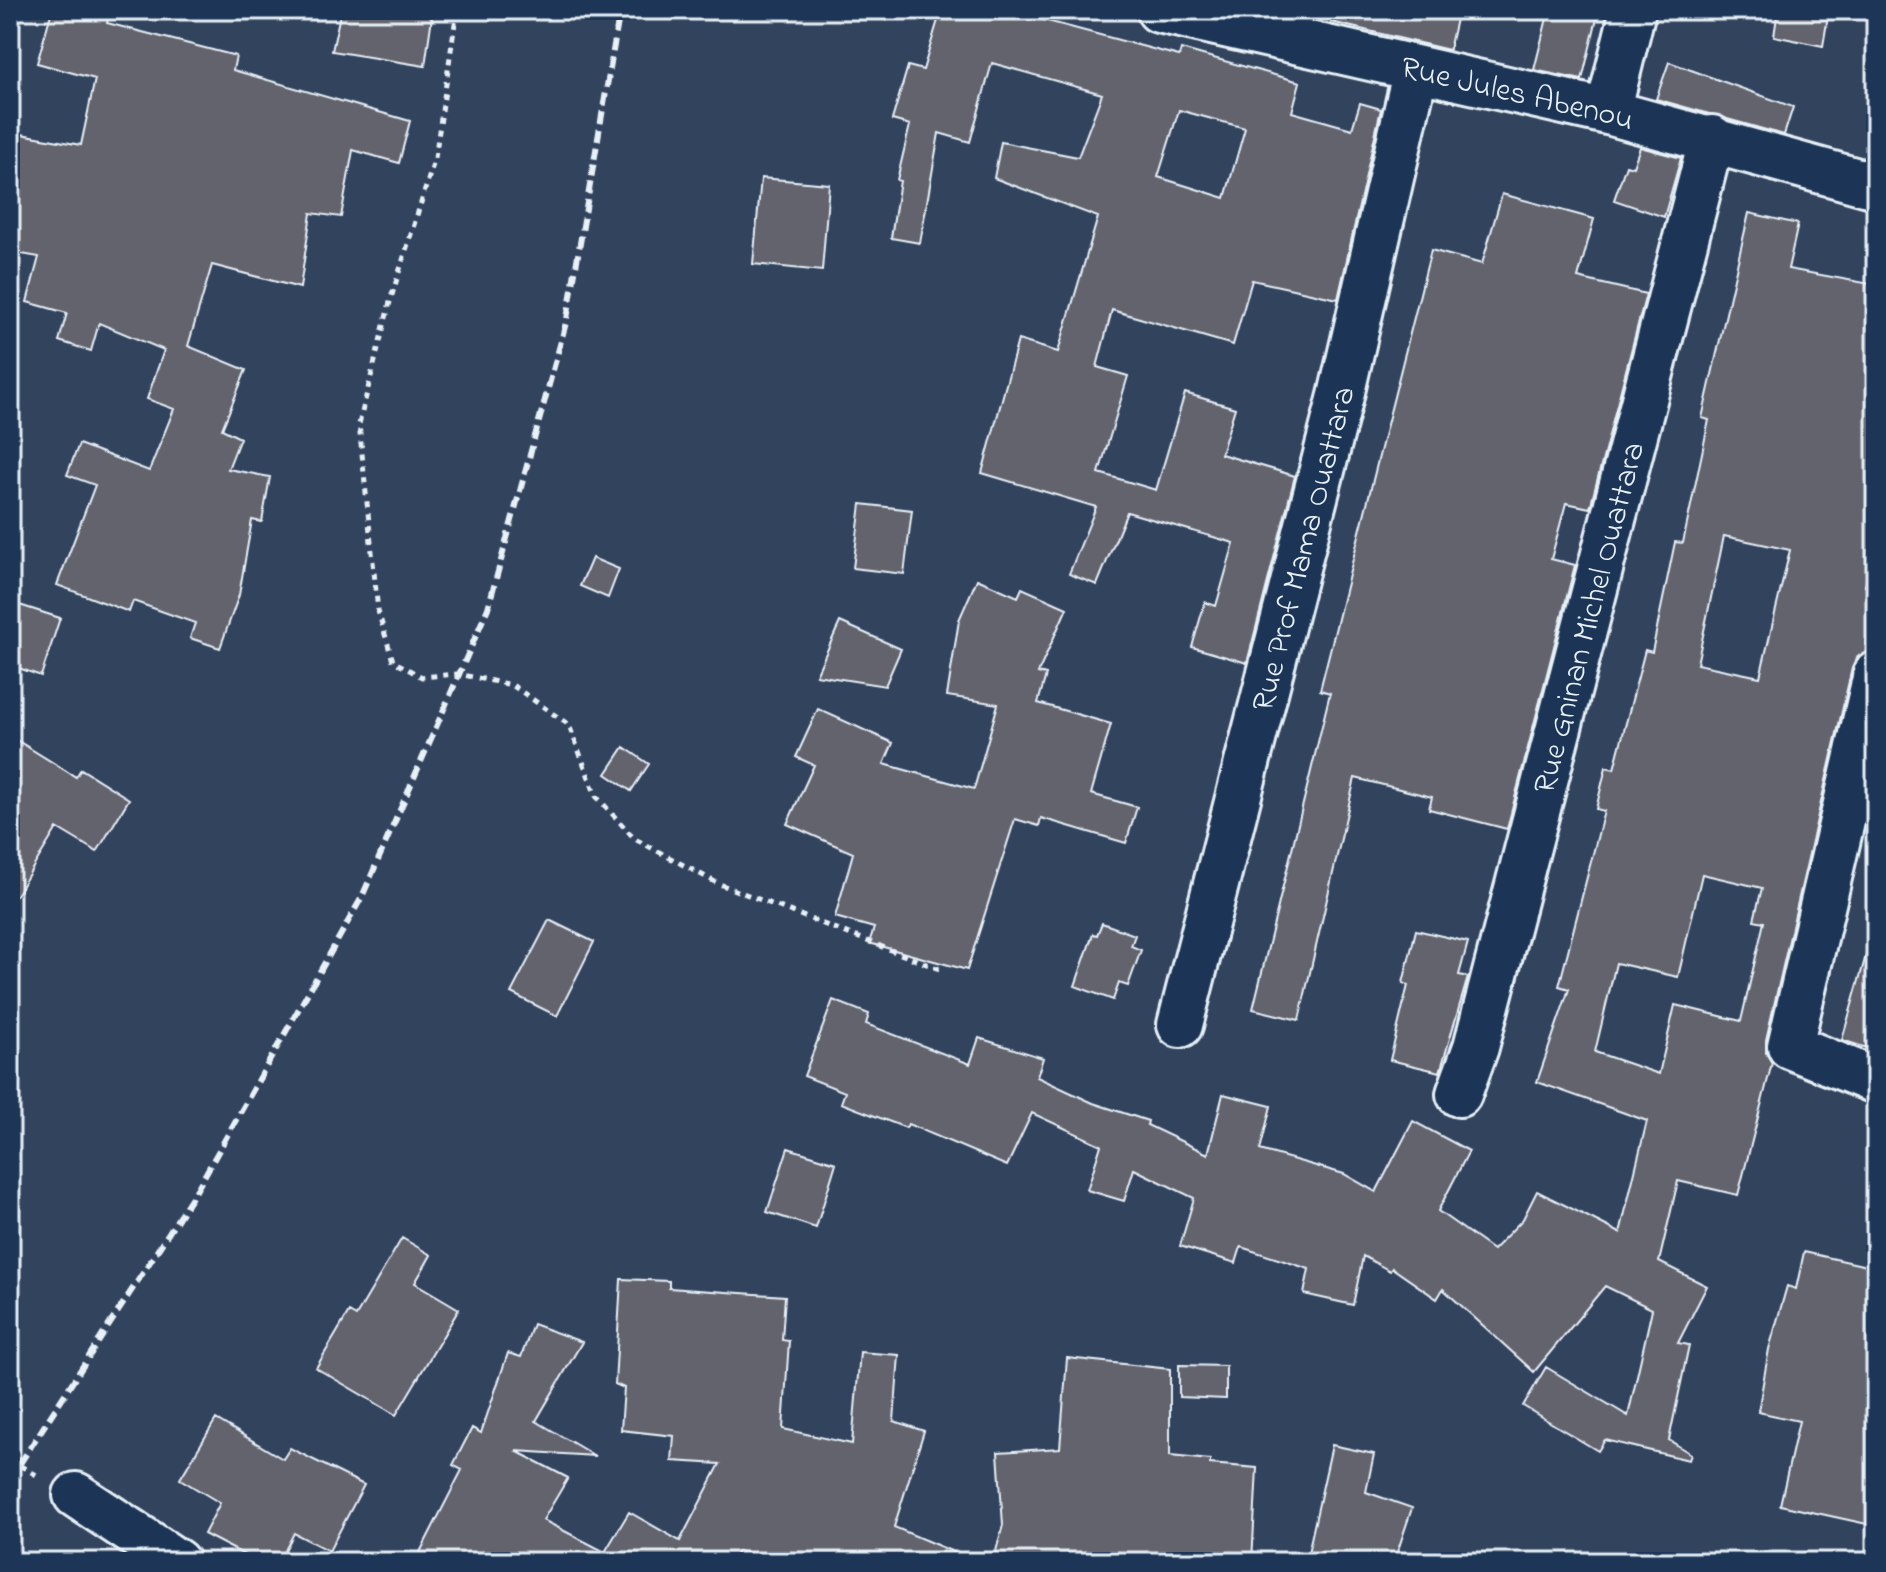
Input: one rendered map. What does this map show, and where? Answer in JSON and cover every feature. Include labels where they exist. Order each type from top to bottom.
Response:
[{"type":"street","name":"Rue Jules Abenou","points":[[1159,10],[1221,17],[1416,69],[1712,138],[1876,186]]},
{"type":"street","points":[[1608,112],[1633,10]]},
{"type":"street","name":"Rue Prof Mama Ouattara","points":[[1180,1025],[1341,396],[1416,69]]},
{"type":"street","name":"Rue Gninan Michel Ouattara","points":[[1459,1094],[1476,1047],[1712,138]]},
{"type":"street","points":[[1876,674],[1790,1046],[1876,1081]]},
{"type":"street","points":[[76,1495],[177,1562]]},
{"type":"path","points":[[457,10],[435,158],[391,298],[359,424],[378,611],[393,661],[422,677],[458,674],[512,685],[569,725],[596,796],[635,839],[717,883],[942,970]]},
{"type":"building","points":[[52,10],[110,10],[107,23],[236,56],[233,70],[410,121],[399,163],[353,150],[341,217],[311,213],[300,288],[212,265],[188,346],[246,370],[222,429],[240,438],[228,469],[270,477],[262,522],[252,520],[239,595],[220,648],[190,638],[195,623],[133,601],[129,612],[57,585],[95,485],[67,475],[79,444],[149,471],[174,409],[147,399],[164,350],[99,323],[91,351],[59,341],[67,313],[27,302],[39,257],[10,252],[10,132],[81,145],[95,79],[37,63]]},
{"type":"building","points":[[341,10],[433,10],[425,66],[332,51]]},
{"type":"building","points":[[941,10],[1006,10],[1179,56],[1181,49],[1300,82],[1292,112],[1352,129],[1360,103],[1381,109],[1338,299],[1252,280],[1233,345],[1112,310],[1097,367],[1128,376],[1099,473],[1156,490],[1185,393],[1235,408],[1221,454],[1295,476],[1247,663],[1192,647],[1205,602],[1216,606],[1234,543],[1127,512],[1097,585],[1069,574],[1096,507],[982,473],[1018,340],[1058,352],[1098,217],[994,178],[1001,142],[1078,157],[1102,94],[992,63],[970,142],[939,133],[920,243],[891,238],[900,181],[897,180],[910,125],[892,120],[908,66],[923,70]],"holes":[[[1179,110],[1245,128],[1225,198],[1158,177]]]},
{"type":"building","points":[[1332,10],[1458,10],[1449,50],[1331,22]]},
{"type":"building","points":[[1549,10],[1599,10],[1582,80],[1534,70]]},
{"type":"building","points":[[1778,10],[1829,10],[1823,46],[1774,36]]},
{"type":"building","points":[[1669,62],[1793,107],[1784,135],[1656,99]]},
{"type":"building","points":[[1640,147],[1681,158],[1664,217],[1614,200],[1626,165],[1633,167]]},
{"type":"building","points":[[761,178],[829,184],[822,271],[753,264]]},
{"type":"building","points":[[1502,194],[1594,219],[1578,278],[1646,294],[1590,508],[1566,503],[1551,559],[1575,565],[1507,829],[1429,809],[1432,797],[1355,778],[1299,1020],[1253,1009],[1330,693],[1320,690],[1431,250],[1482,264]]},
{"type":"building","points":[[1749,213],[1798,224],[1788,269],[1876,285],[1876,544],[1865,586],[1876,589],[1876,650],[1858,656],[1852,668],[1766,1040],[1766,1053],[1772,1063],[1738,1195],[1678,1181],[1659,1262],[1707,1286],[1678,1343],[1689,1345],[1669,1440],[1691,1454],[1689,1460],[1605,1440],[1598,1451],[1523,1406],[1546,1367],[1628,1416],[1652,1309],[1605,1286],[1534,1372],[1443,1289],[1437,1299],[1392,1268],[1390,1271],[1363,1256],[1353,1305],[1304,1294],[1309,1269],[1241,1247],[1236,1263],[1180,1246],[1194,1198],[1134,1169],[1124,1201],[1087,1190],[1101,1145],[1032,1113],[1007,1166],[908,1124],[906,1128],[841,1103],[845,1092],[804,1076],[833,1000],[869,1014],[866,1024],[970,1064],[979,1038],[1043,1058],[1037,1077],[1093,1103],[1148,1121],[1147,1125],[1208,1154],[1223,1094],[1271,1106],[1260,1150],[1344,1174],[1376,1192],[1413,1121],[1469,1151],[1438,1211],[1493,1250],[1523,1219],[1537,1191],[1620,1233],[1647,1121],[1537,1082],[1569,989],[1559,986],[1604,811],[1596,809],[1606,767],[1614,769],[1645,650],[1652,652],[1675,542],[1683,543],[1709,420],[1702,418]],"holes":[[[1724,536],[1790,550],[1760,677],[1697,664]],[[1702,874],[1762,888],[1754,920],[1764,922],[1741,1021],[1675,1005],[1659,1074],[1595,1052],[1616,963],[1678,977]]]},
{"type":"building","points":[[861,504],[912,510],[904,574],[853,568]]},
{"type":"building","points":[[592,558],[619,569],[608,598],[580,586]]},
{"type":"building","points":[[977,579],[1018,597],[1022,588],[1067,608],[1038,673],[1046,675],[1038,703],[1111,724],[1091,794],[1137,807],[1126,843],[1041,818],[1039,826],[1015,819],[967,970],[869,943],[874,928],[835,917],[853,853],[787,824],[814,765],[796,757],[818,709],[893,743],[884,764],[974,789],[998,704],[947,696],[959,620]]},
{"type":"building","points":[[10,602],[60,618],[41,676],[10,665]]},
{"type":"building","points":[[840,622],[901,649],[885,686],[816,675]]},
{"type":"building","points":[[10,736],[76,777],[81,769],[129,799],[97,852],[57,828],[10,905]]},
{"type":"building","points":[[624,747],[649,764],[631,791],[606,774]]},
{"type":"building","points":[[549,920],[594,942],[557,1016],[511,993]]},
{"type":"building","points":[[1102,923],[1135,935],[1131,946],[1141,950],[1128,986],[1119,983],[1113,1000],[1075,986],[1093,934],[1097,935]]},
{"type":"building","points":[[1416,930],[1468,942],[1459,975],[1468,977],[1440,1072],[1390,1060],[1408,985],[1403,983]]},
{"type":"building","points":[[1867,952],[1876,954],[1876,1051],[1842,1040]]},
{"type":"building","points":[[788,1148],[836,1163],[816,1228],[767,1212]]},
{"type":"building","points":[[402,1238],[431,1255],[415,1283],[459,1309],[396,1415],[316,1368],[349,1312],[356,1316]]},
{"type":"building","points":[[1804,1252],[1876,1268],[1876,1526],[1780,1505],[1799,1421],[1758,1412],[1769,1349],[1787,1286],[1796,1289]]},
{"type":"building","points":[[621,1279],[669,1281],[669,1288],[785,1296],[782,1340],[789,1341],[783,1429],[852,1444],[860,1352],[899,1355],[894,1421],[924,1431],[894,1527],[977,1562],[789,1562],[738,1551],[732,1562],[415,1562],[462,1470],[453,1465],[472,1428],[481,1433],[508,1353],[521,1357],[533,1324],[582,1342],[536,1421],[595,1456],[516,1451],[568,1478],[543,1520],[605,1552],[629,1512],[680,1541],[720,1464],[672,1461],[674,1436],[621,1430],[624,1388],[615,1384]]},
{"type":"building","points":[[1067,1358],[1170,1369],[1170,1456],[1210,1460],[1210,1464],[1257,1468],[1252,1562],[993,1562],[1003,1525],[998,1452],[1060,1448]]},
{"type":"building","points":[[1179,1365],[1226,1366],[1226,1399],[1179,1397]]},
{"type":"building","points":[[216,1419],[283,1459],[290,1448],[364,1485],[329,1551],[294,1533],[279,1562],[258,1562],[204,1534],[220,1503],[180,1479]]},
{"type":"building","points":[[1332,1445],[1374,1454],[1366,1492],[1412,1508],[1394,1562],[1306,1562]]},
{"type":"railway","points":[[10,1479],[197,1189],[362,897],[488,608],[567,319],[620,10]]}]
